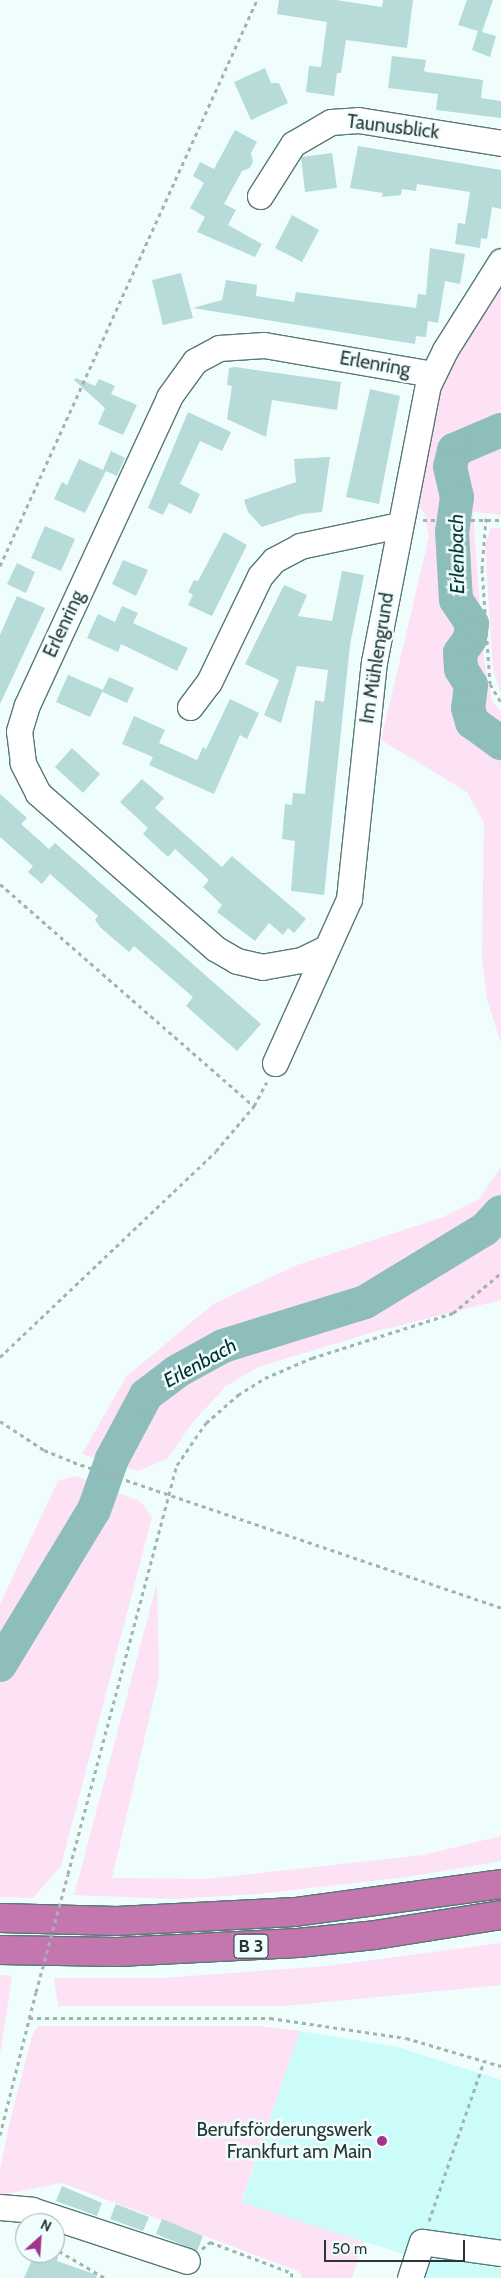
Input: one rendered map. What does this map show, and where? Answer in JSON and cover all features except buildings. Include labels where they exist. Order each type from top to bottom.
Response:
[{"type":"highway","name":"B 3","points":[[0,1918],[117,1921],[285,1912],[501,1884]]},
{"type":"highway","name":"B 3","points":[[0,1950],[118,1952],[298,1943],[374,1935],[501,1915]]},
{"type":"street","name":"Taunusblick","points":[[260,196],[293,144],[331,122],[358,120],[501,143]]},
{"type":"street","name":"Im Mühlengrund","points":[[276,1063],[344,911],[352,884],[371,688],[411,523],[432,374],[501,261]]},
{"type":"street","name":"Erlenring","points":[[326,948],[301,960],[263,967],[237,962],[216,949],[38,793],[23,763],[20,731],[27,706],[169,397],[196,360],[219,348],[264,345],[432,374]]},
{"type":"street","points":[[190,707],[208,682],[256,582],[274,560],[300,546],[411,523]]},
{"type":"street","points":[[0,2207],[32,2210],[187,2261]]},
{"type":"street","points":[[410,2278],[422,2242],[501,2253]]},
{"type":"path","points":[[0,566],[257,0]]},
{"type":"path","points":[[411,523],[478,518],[501,520]]},
{"type":"path","points":[[486,518],[482,569],[490,684],[501,702]]},
{"type":"path","points":[[0,884],[254,1106]]},
{"type":"path","points":[[0,1357],[216,1151],[254,1106],[276,1063]]},
{"type":"path","points":[[0,2135],[29,2018],[177,1465],[206,1423],[238,1395],[266,1378],[312,1358],[453,1313],[501,1273]]},
{"type":"path","points":[[0,1421],[44,1450],[73,1462],[501,1608]]},
{"type":"path","points":[[29,2018],[270,2018],[406,2038],[501,2066]]},
{"type":"path","points":[[422,2242],[484,2061]]},
{"type":"path","points":[[68,2222],[59,2251],[105,2278]]},
{"type":"path","points":[[187,2261],[210,2242],[292,2273],[291,2278]]},
{"type":"shaded area","points":[[501,279],[501,414],[479,427],[456,433],[460,471],[464,457],[475,447],[501,439],[501,515],[473,512],[484,660],[492,701],[501,711],[501,1044],[487,999],[482,956],[484,823],[467,792],[381,740],[429,537],[424,512],[414,503],[434,404],[460,344]]},
{"type":"shaded area","points":[[491,527],[501,529],[501,694],[493,670],[485,545]]},
{"type":"shaded area","points":[[501,1167],[501,1300],[377,1331],[258,1367],[226,1386],[193,1422],[167,1459],[138,1471],[82,1454],[126,1377],[213,1304],[297,1265],[443,1217],[479,1199]]},
{"type":"shaded area","points":[[75,1476],[140,1501],[152,1517],[61,1866],[33,1898],[0,1897],[0,1604],[58,1481]]},
{"type":"shaded area","points":[[157,1583],[159,1676],[112,1878],[206,1879],[423,1855],[501,1836],[501,1861],[407,1877],[258,1894],[175,1899],[74,1895]]},
{"type":"shaded area","points":[[501,1943],[501,1985],[284,2006],[58,2006],[54,1978],[162,1978],[327,1966]]},
{"type":"shaded area","points":[[0,1975],[12,1976],[0,2055]]},
{"type":"shaded area","points":[[38,2026],[258,2026],[300,2031],[241,2202],[364,2242],[352,2278],[303,2278],[298,2271],[62,2183],[0,2195],[0,2170],[10,2121],[32,2036]]},
{"type":"shaded area","name":"Berufsförderungswerk Frankfurt am Main","points":[[300,2031],[398,2047],[501,2080],[501,2278],[420,2278],[426,2261],[241,2203]]},
{"type":"waterway","name":"Erlenbach","points":[[501,430],[454,450],[450,467],[457,497],[452,531],[456,600],[472,624],[470,639],[460,653],[461,669],[471,685],[468,708],[472,722],[501,743]]},
{"type":"waterway","name":"Erlenbach","points":[[0,1665],[94,1510],[112,1459],[146,1395],[176,1372],[223,1346],[365,1302],[485,1229],[501,1212]]},
{"type":"place","name":"Berufsförderungswerk Frankfurt am Main","points":[[382,2141]]}]
